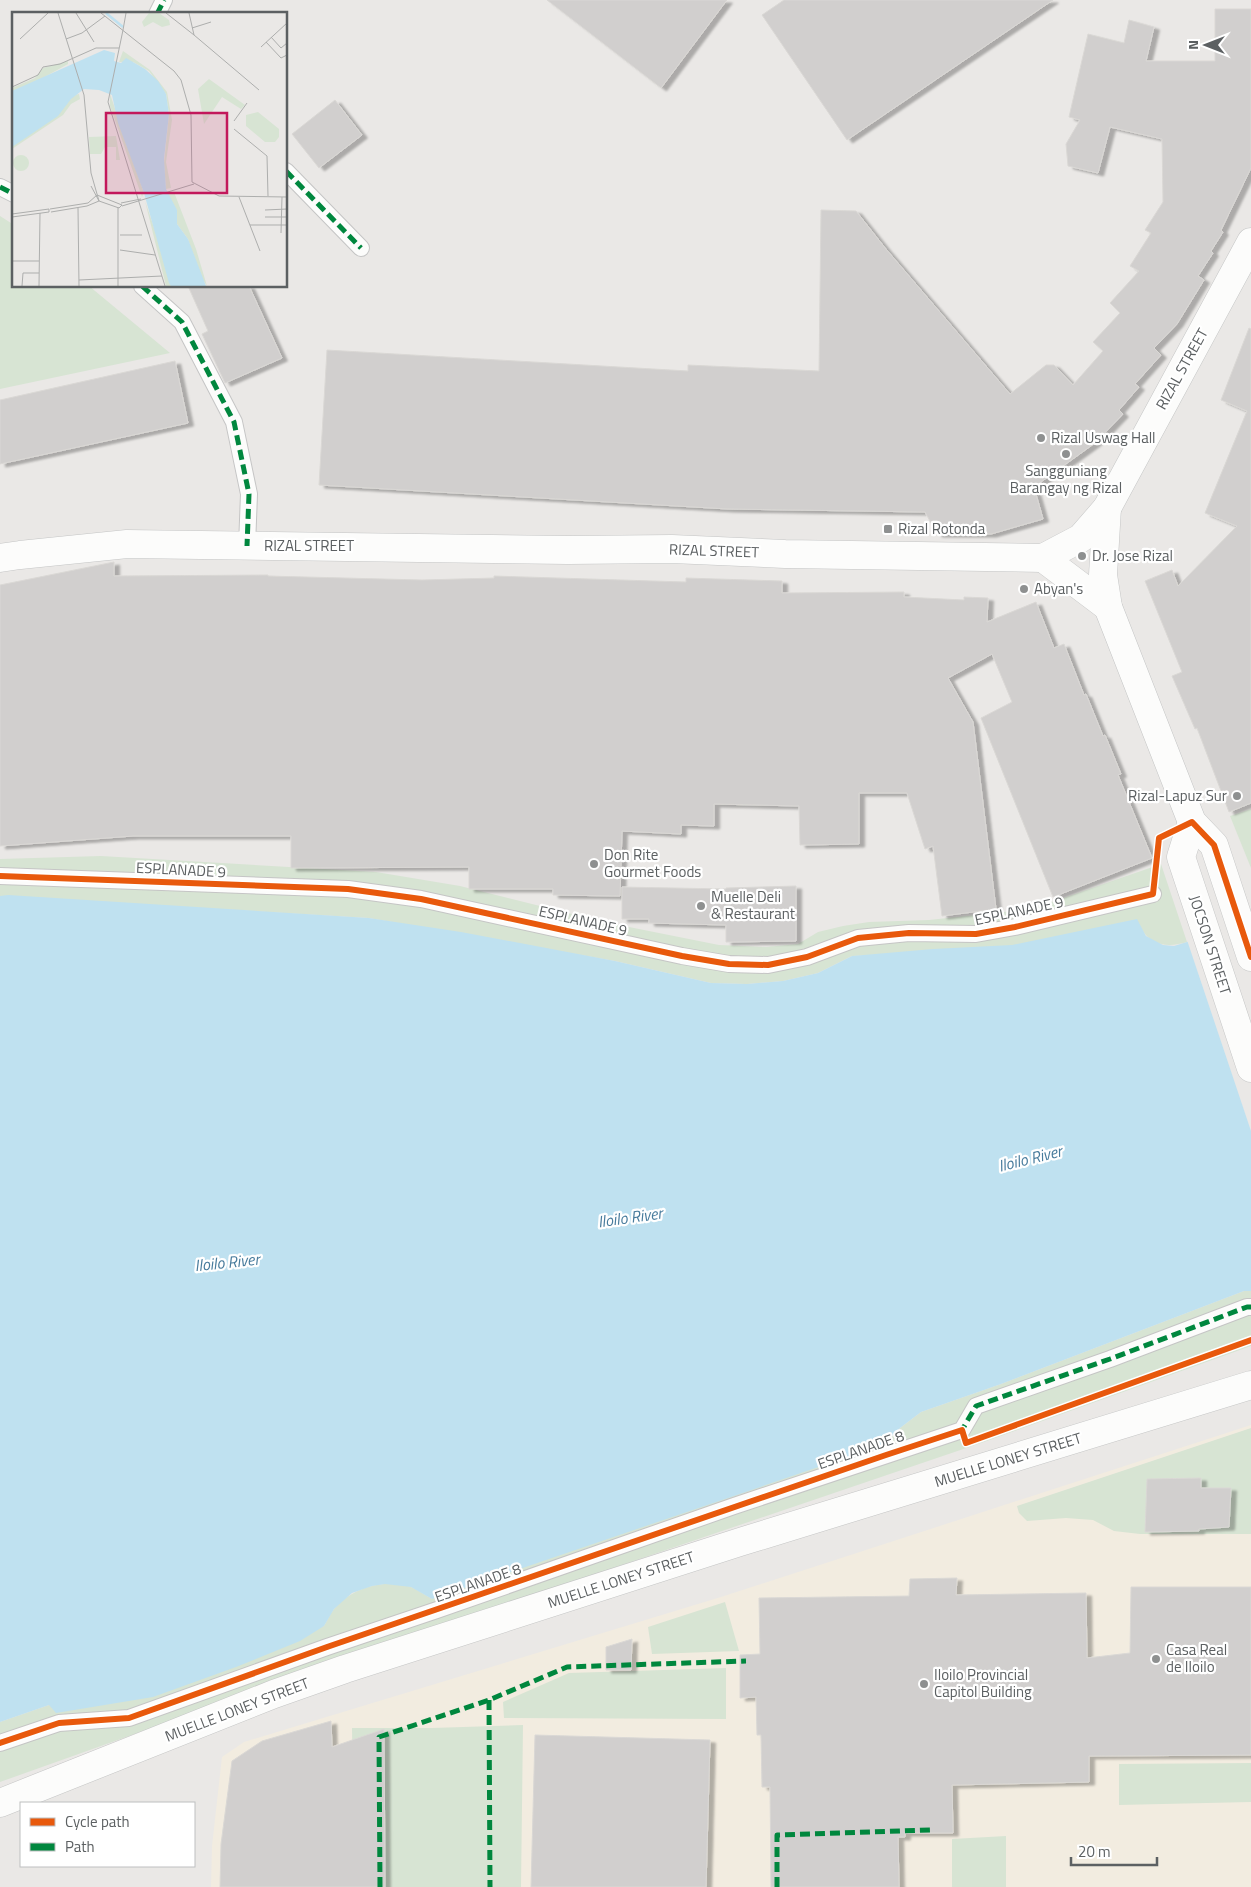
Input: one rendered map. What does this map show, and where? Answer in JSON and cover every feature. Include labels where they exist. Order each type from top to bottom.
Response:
[{"type":"main road","name":"RIZAL STREET","points":[[0,558],[20,554],[127,544],[568,550],[672,549],[785,554],[1043,558],[1081,538],[1107,508],[1251,242]]},
{"type":"main road","points":[[1107,508],[1103,575],[1108,607],[1192,822],[1214,845],[1251,957]]},
{"type":"main road","points":[[1043,558],[1108,607]]},
{"type":"main road","name":"JOCSON STREET","points":[[1192,822],[1181,856],[1251,1068]]},
{"type":"main road","name":"MUELLE LONEY STREET","points":[[0,1803],[274,1694],[345,1669],[740,1542],[1251,1384]]},
{"type":"street","points":[[157,12],[164,0]]},
{"type":"street","points":[[288,173],[361,248]]},
{"type":"street","points":[[0,187],[12,193]]},
{"type":"street","points":[[144,288],[182,322],[234,422],[249,494],[247,546]]},
{"type":"street","name":"ESPLANADE 9","points":[[0,876],[348,889],[385,896],[421,899],[682,956],[729,964],[768,965],[807,957],[858,938],[909,933],[976,934],[1015,928],[1153,894]]},
{"type":"street","name":"ESPLANADE 8","points":[[0,1743],[59,1723],[129,1718],[327,1647],[962,1430],[976,1406],[1251,1307]]},
{"type":"shaded area","points":[[1251,1425],[1251,1887],[211,1887],[212,1846],[222,1757],[244,1742],[721,1597]]},
{"type":"green space","points":[[0,216],[12,224],[12,288],[91,288],[170,353],[0,389]]},
{"type":"green space","points":[[1251,809],[1251,868],[1230,816]]},
{"type":"green space","points":[[101,856],[376,872],[460,886],[604,922],[719,945],[766,947],[798,944],[818,932],[869,922],[929,920],[1032,909],[1161,864],[1187,942],[1174,945],[1157,943],[1146,936],[1142,930],[1123,947],[852,956],[818,973],[783,981],[747,984],[711,983],[615,961],[369,918],[0,896],[0,859]]},
{"type":"green space","points":[[1244,1291],[1251,1291],[1251,1346],[984,1442],[351,1657],[0,1782],[0,1722],[49,1705],[324,1626],[333,1611],[349,1595],[379,1584],[401,1584],[414,1588],[432,1599],[446,1560],[883,1445],[900,1428],[921,1412],[1001,1384]]},
{"type":"green space","points":[[1251,1428],[1251,1534],[1140,1534],[1114,1531],[1093,1520],[1066,1518],[1027,1521],[1019,1513],[1017,1506]]},
{"type":"green space","points":[[725,1602],[739,1651],[652,1654],[648,1627]]},
{"type":"green space","points":[[726,1668],[726,1719],[504,1718],[503,1702],[569,1673]]},
{"type":"green space","points":[[523,1725],[521,1887],[370,1887],[353,1797],[352,1728]]},
{"type":"green space","points":[[1251,1763],[1251,1802],[1119,1805],[1119,1764]]},
{"type":"green space","points":[[1006,1836],[1006,1887],[952,1887],[952,1839]]},
{"type":"water","name":"Iloilo River","points":[[0,896],[369,918],[461,932],[615,961],[711,983],[747,984],[783,981],[818,973],[852,956],[1012,945],[1137,919],[1146,936],[1163,945],[1174,946],[1251,917],[1251,1291],[1244,1291],[1001,1384],[921,1412],[900,1428],[883,1445],[432,1599],[411,1587],[385,1584],[352,1593],[334,1609],[324,1626],[300,1641],[236,1667],[153,1697],[56,1713],[49,1705],[0,1722]]},
{"type":"pier","points":[[1251,914],[1251,1131],[1187,940]]},
{"type":"building","points":[[547,0],[727,0],[661,88]]},
{"type":"building","points":[[784,0],[1053,0],[847,140],[762,15]]},
{"type":"building","points":[[1215,9],[1251,9],[1251,168],[1221,230],[1223,232],[1211,251],[1213,253],[1198,276],[1204,280],[1177,324],[1154,348],[1161,355],[1135,384],[1139,387],[1119,410],[1123,414],[1095,443],[1034,487],[1043,519],[991,534],[937,534],[925,512],[728,509],[319,485],[327,350],[688,371],[688,365],[819,371],[821,210],[856,211],[886,249],[1010,394],[1046,365],[1054,365],[1073,385],[1103,351],[1093,342],[1120,313],[1110,303],[1139,271],[1130,266],[1151,233],[1145,230],[1163,202],[1162,139],[1110,127],[1098,173],[1068,166],[1066,144],[1080,120],[1069,117],[1088,34],[1124,43],[1129,20],[1154,27],[1146,61],[1215,61]]},
{"type":"building","points":[[335,100],[362,135],[319,168],[292,134]]},
{"type":"building","points":[[189,288],[250,288],[282,358],[225,383],[202,334],[208,331]]},
{"type":"building","points":[[1249,328],[1251,329],[1251,803],[1229,812],[1197,728],[1195,729],[1172,676],[1182,672],[1145,581],[1172,570],[1178,586],[1237,526],[1205,513],[1247,411],[1221,400]]},
{"type":"building","points":[[175,361],[188,423],[0,464],[0,400]]},
{"type":"building","points":[[114,562],[114,576],[268,575],[422,580],[494,578],[494,576],[686,582],[686,578],[782,581],[782,593],[904,592],[904,597],[964,600],[964,597],[988,598],[987,622],[1036,602],[1054,648],[1064,644],[1084,695],[1086,694],[1103,736],[1105,735],[1121,774],[1118,775],[1152,858],[1053,897],[981,718],[1012,702],[992,654],[948,678],[973,722],[996,909],[942,916],[933,846],[925,849],[907,793],[859,793],[859,844],[800,845],[799,806],[714,804],[714,826],[681,825],[681,834],[622,831],[620,896],[553,895],[553,889],[469,889],[469,867],[291,868],[291,836],[133,836],[0,846],[0,585]]},
{"type":"building","points":[[796,886],[796,941],[726,942],[726,925],[649,923],[649,919],[622,919],[622,887],[726,889]]},
{"type":"building","points":[[1201,1478],[1201,1488],[1231,1488],[1229,1527],[1199,1529],[1199,1531],[1145,1532],[1147,1479]]},
{"type":"building","points":[[957,1578],[956,1595],[1086,1593],[1087,1658],[1130,1653],[1131,1587],[1251,1587],[1251,1755],[1089,1756],[1089,1782],[952,1785],[953,1833],[905,1833],[905,1837],[898,1837],[899,1887],[771,1887],[770,1787],[762,1787],[761,1735],[757,1735],[756,1697],[740,1698],[740,1655],[760,1654],[759,1598],[909,1596],[910,1579]]},
{"type":"building","points":[[632,1639],[631,1670],[606,1670],[606,1647]]},
{"type":"building","points":[[331,1721],[332,1747],[384,1729],[385,1887],[220,1887],[221,1844],[232,1761],[262,1741]]},
{"type":"building","points":[[535,1735],[710,1740],[706,1887],[531,1887]]},
{"type":"marked path","points":[[158,12],[164,0]]},
{"type":"marked path","points":[[288,173],[361,248]]},
{"type":"marked path","points":[[0,187],[12,193]]},
{"type":"marked path","points":[[144,288],[182,322],[234,422],[249,494],[247,546]]},
{"type":"marked path","points":[[958,1431],[962,1430],[976,1406],[1251,1307]]},
{"type":"marked path","points":[[380,1887],[379,1737],[489,1700],[567,1667],[746,1661]]},
{"type":"marked path","points":[[489,1700],[490,1887]]},
{"type":"marked path","points":[[777,1887],[777,1835],[931,1830]]},
{"type":"cycle path","points":[[0,876],[348,889],[421,899],[682,956],[729,964],[768,965],[807,957],[858,938],[909,933],[976,934],[1015,927],[1153,894],[1159,838],[1192,822],[1214,845],[1251,957]]},
{"type":"cycle path","points":[[0,1743],[59,1723],[129,1718],[327,1647],[886,1455],[962,1430],[966,1443],[1251,1340]]},
{"type":"place","name":"Rizal Uswag Hall","points":[[1041,438]]},
{"type":"place","name":"Sangguniang Barangay ng Rizal","points":[[1066,454]]},
{"type":"place","name":"Rizal Rotonda","points":[[888,529]]},
{"type":"place","name":"Dr. Jose Rizal","points":[[1082,556]]},
{"type":"place","name":"Abyan's","points":[[1024,589]]},
{"type":"place","name":"Rizal-Lapuz Sur","points":[[1237,796]]},
{"type":"place","name":"Don Rite Gourmet Foods","points":[[594,864]]},
{"type":"place","name":"Muelle Deli & Restaurant","points":[[701,906]]},
{"type":"place","name":"Casa Real de Iloilo","points":[[1156,1659]]},
{"type":"place","name":"Iloilo Provincial Capitol Building","points":[[924,1684]]}]
